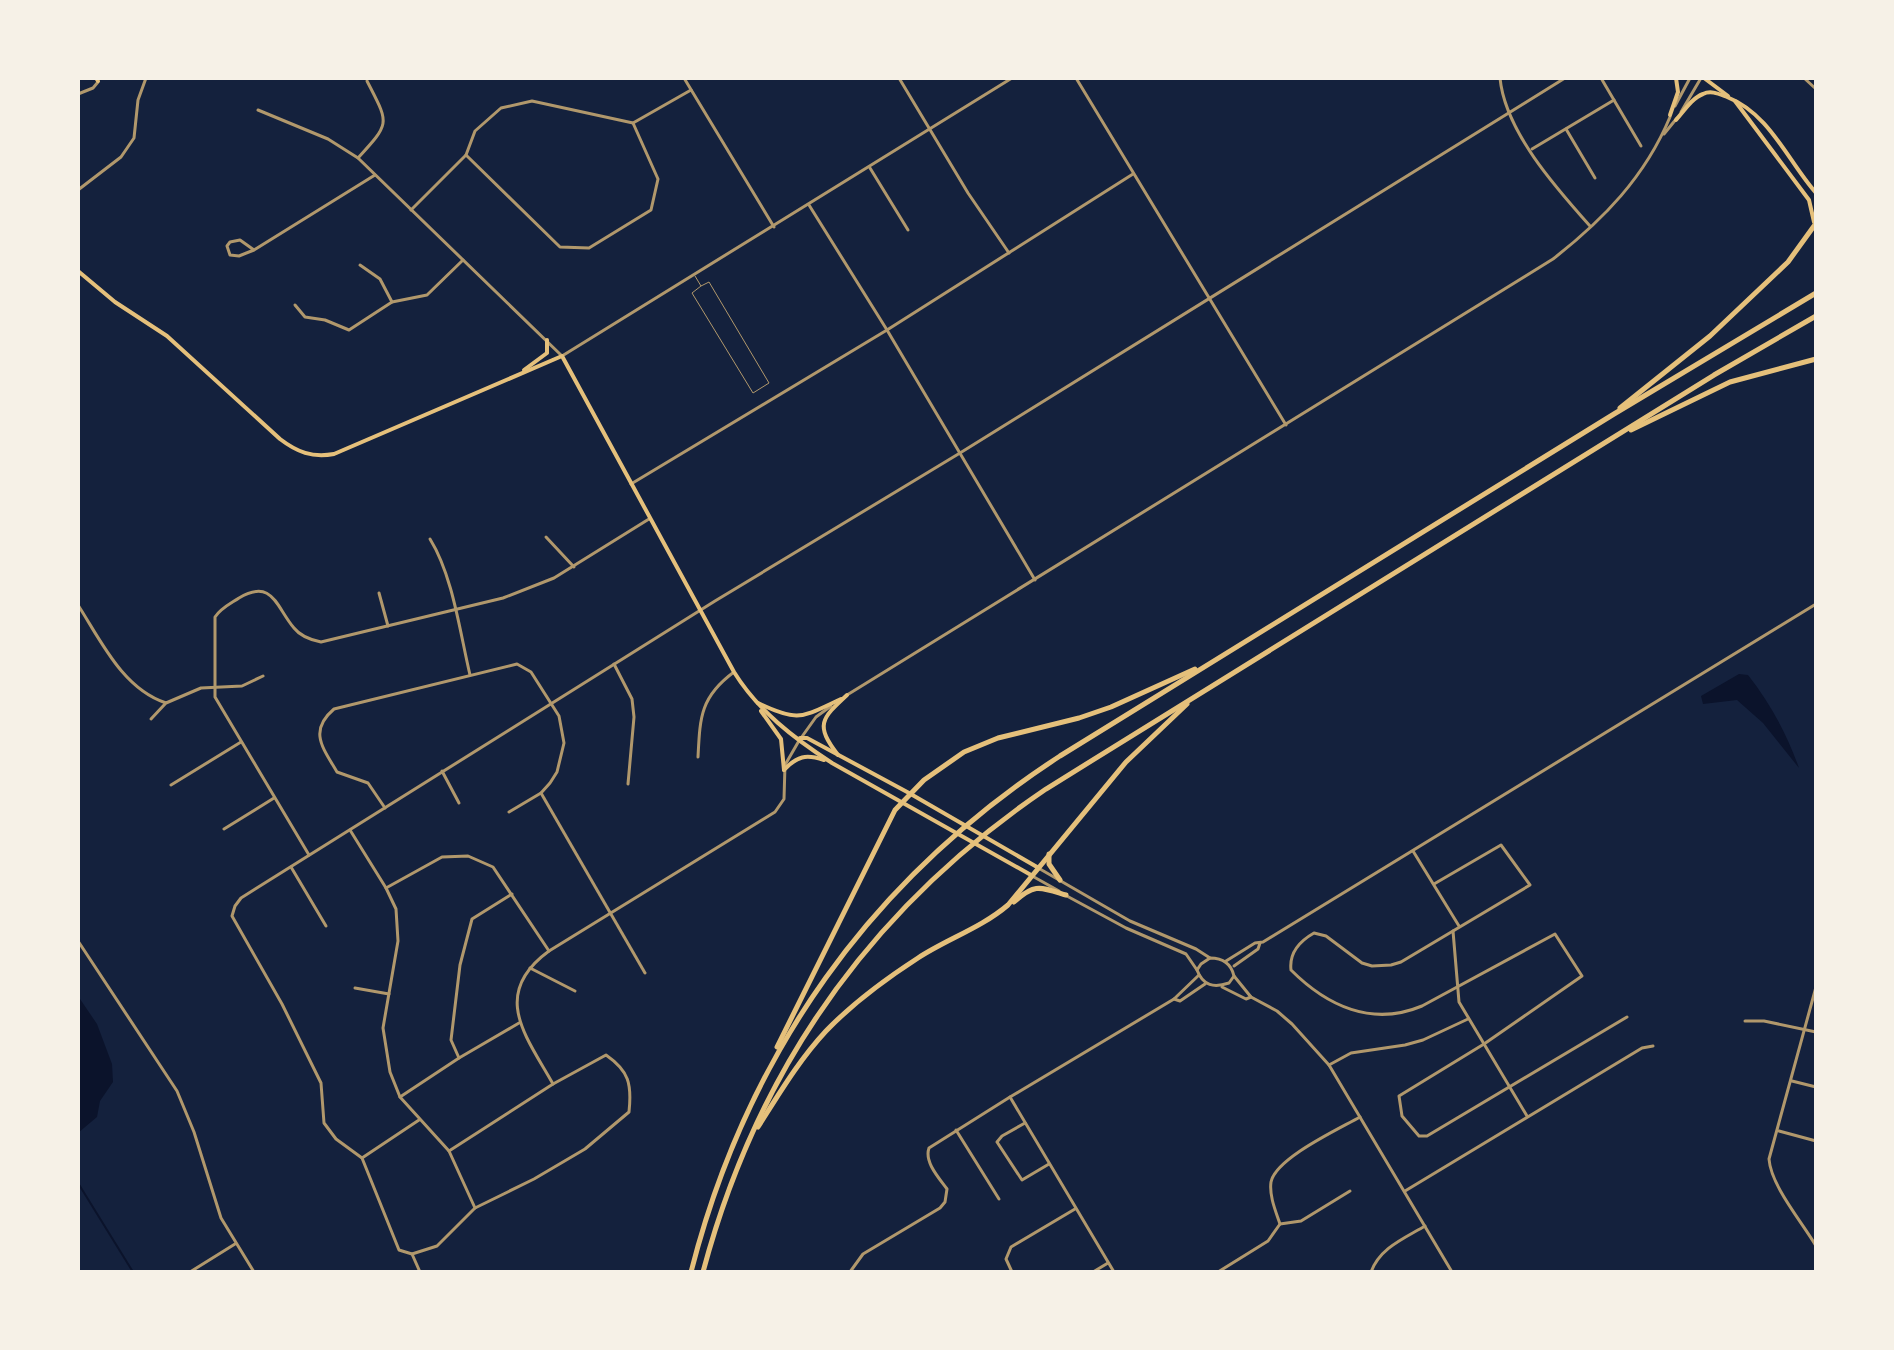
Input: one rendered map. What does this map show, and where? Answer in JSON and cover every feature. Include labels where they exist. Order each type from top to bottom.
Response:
[{"type":"highway","points":[[1614,414],[1710,336],[1788,262],[1815,225]]},
{"type":"highway","points":[[771,1063],[796,1019],[839,958],[883,905],[932,855],[980,813],[1032,774],[1614,414],[1816,293]]},
{"type":"highway","points":[[703,1272],[733,1178],[790,1058],[830,995],[873,940],[918,892],[964,850],[1014,810],[1200,693],[1618,434],[1816,316]]},
{"type":"highway","points":[[1618,434],[1648,424],[1730,382],[1816,359]]},
{"type":"highway","points":[[691,1272],[733,1142],[804,990],[901,802],[942,766],[981,745],[1111,707],[1218,658]]},
{"type":"highway","points":[[997,914],[1008,905],[1126,762],[1200,693]]},
{"type":"highway","points":[[1049,853],[1049,864],[1060,880]]},
{"type":"highway","points":[[750,1138],[824,1033],[859,1000],[927,952],[997,914],[1032,888],[1066,895]]},
{"type":"main road","points":[[1670,115],[1678,92],[1676,78]]},
{"type":"main road","points":[[1702,78],[1756,114],[1816,193]]},
{"type":"main road","points":[[1676,120],[1695,98],[1708,92],[1732,99],[1809,200],[1815,225]]},
{"type":"main road","points":[[78,271],[103,293],[167,336],[280,439],[311,455],[334,454],[562,356],[734,672],[781,739],[784,770]]},
{"type":"main road","points":[[515,376],[547,353],[547,340]]},
{"type":"main road","points":[[840,757],[824,735],[823,722],[830,710],[847,695]]},
{"type":"main road","points":[[754,701],[780,714],[794,717],[841,699]]},
{"type":"main road","points":[[754,701],[773,720],[800,738],[804,745],[832,763],[1031,875]]},
{"type":"main road","points":[[800,738],[807,738],[909,793],[1037,867]]},
{"type":"main road","points":[[784,770],[793,760],[806,756],[832,763]]},
{"type":"street","points":[[78,190],[121,157],[134,138],[138,100],[146,78]]},
{"type":"street","points":[[684,78],[774,227]]},
{"type":"street","points":[[899,78],[1009,253]]},
{"type":"street","points":[[258,110],[328,139],[358,158],[562,356],[1012,78]]},
{"type":"street","points":[[1076,78],[1286,425]]},
{"type":"street","points":[[1500,78],[1508,112],[1531,150],[1546,174],[1592,228]]},
{"type":"street","points":[[449,1151],[553,1084],[606,1055],[620,1065],[632,1089],[629,1112],[585,1149],[475,1208],[437,1246],[412,1254],[399,1250],[362,1158],[336,1139],[324,1123],[321,1083],[282,1004],[232,916],[241,898],[614,664],[1565,78]]},
{"type":"street","points":[[1601,78],[1641,146]]},
{"type":"street","points":[[1661,137],[1690,78]]},
{"type":"street","points":[[553,1084],[519,1023],[515,998],[530,968],[549,951],[775,812],[784,799],[784,770],[800,738],[816,717],[1537,269],[1592,228],[1629,187],[1702,78]]},
{"type":"street","points":[[1804,78],[1816,89]]},
{"type":"street","points":[[78,94],[93,88],[98,79]]},
{"type":"street","points":[[358,158],[382,132],[385,116],[367,81]]},
{"type":"street","points":[[411,210],[466,155],[475,131],[501,108],[532,101],[633,123],[691,90]]},
{"type":"street","points":[[1531,150],[1614,100]]},
{"type":"street","points":[[466,155],[560,247],[589,248],[651,210],[658,179],[633,123]]},
{"type":"street","points":[[1566,129],[1595,178]]},
{"type":"street","points":[[870,168],[908,230]]},
{"type":"street","points":[[631,484],[887,330],[1133,174]]},
{"type":"street","points":[[254,250],[240,240],[227,246],[230,255],[235,257],[254,250],[375,175]]},
{"type":"street","points":[[809,205],[1035,580]]},
{"type":"street","points":[[295,305],[305,317],[325,320],[349,330],[392,302],[427,295],[463,260]]},
{"type":"street","points":[[360,265],[380,279],[392,302]]},
{"type":"street","points":[[309,855],[215,697],[215,617],[220,609],[251,591],[266,591],[296,630],[308,639],[321,642],[503,598],[554,578],[649,519]]},
{"type":"street","points":[[546,537],[574,567]]},
{"type":"street","points":[[430,539],[437,550],[455,609],[470,675]]},
{"type":"street","points":[[379,593],[388,626]]},
{"type":"street","points":[[1226,961],[1413,851],[1816,604]]},
{"type":"street","points":[[78,605],[130,682],[137,689],[166,703]]},
{"type":"street","points":[[385,808],[368,783],[337,772],[321,745],[321,723],[334,709],[517,664],[531,672],[551,704],[563,727],[564,743],[557,772],[541,793],[509,812]]},
{"type":"street","points":[[614,664],[632,699],[634,717],[628,784]]},
{"type":"street","points":[[698,757],[700,718],[709,696],[734,672]]},
{"type":"street","points":[[151,719],[166,703],[201,688],[242,686],[263,676]]},
{"type":"street","points":[[171,785],[241,742]]},
{"type":"street","points":[[442,771],[459,803]]},
{"type":"street","points":[[541,793],[645,973]]},
{"type":"street","points":[[224,829],[274,798]]},
{"type":"street","points":[[350,830],[396,909],[398,925],[383,1028],[390,1072],[400,1097],[449,1151],[475,1208]]},
{"type":"street","points":[[1434,884],[1501,845],[1530,885],[1401,962],[1372,966],[1354,959],[1326,936],[1314,933],[1295,950],[1291,970],[1321,996],[1358,1013],[1389,1015],[1411,1011],[1555,934],[1582,976],[1484,1044],[1399,1096],[1406,1123],[1419,1136],[1427,1136],[1627,1017]]},
{"type":"street","points":[[1413,851],[1460,927]]},
{"type":"street","points":[[386,888],[442,857],[468,856],[493,867],[549,951]]},
{"type":"street","points":[[291,867],[326,926]]},
{"type":"street","points":[[1037,867],[1130,921],[1210,958],[1226,961],[1251,997],[1277,1011],[1292,1024],[1329,1065],[1452,1272]]},
{"type":"street","points":[[1031,875],[1126,928],[1186,954],[1206,984]]},
{"type":"street","points":[[459,1058],[451,1040],[460,965],[472,919],[512,894]]},
{"type":"street","points":[[1453,931],[1459,1002],[1528,1117]]},
{"type":"street","points":[[1165,945],[1168,938]]},
{"type":"street","points":[[78,941],[177,1091],[194,1132],[217,1209],[254,1272]]},
{"type":"street","points":[[1232,967],[1258,949],[1260,943]]},
{"type":"street","points":[[850,1272],[863,1254],[945,1202],[947,1189],[927,1154],[929,1148],[1174,999],[1198,973],[1201,964],[1210,958]]},
{"type":"street","points":[[530,968],[575,991]]},
{"type":"street","points":[[1220,986],[1229,983],[1234,976]]},
{"type":"street","points":[[1174,999],[1180,1001],[1206,984],[1220,986],[1246,999],[1251,997]]},
{"type":"street","points":[[1816,987],[1769,1159],[1770,1168],[1816,1246]]},
{"type":"street","points":[[355,988],[389,994]]},
{"type":"street","points":[[1329,1065],[1351,1053],[1423,1040],[1469,1018]]},
{"type":"street","points":[[1745,1021],[1764,1021],[1816,1032]]},
{"type":"street","points":[[400,1097],[519,1023]]},
{"type":"street","points":[[1405,1191],[1642,1048],[1653,1046]]},
{"type":"street","points":[[1791,1081],[1816,1087]]},
{"type":"street","points":[[1010,1097],[1114,1272]]},
{"type":"street","points":[[1280,1224],[1271,1190],[1275,1171],[1360,1117]]},
{"type":"street","points":[[362,1158],[419,1120]]},
{"type":"street","points":[[1025,1123],[997,1142],[1022,1180],[1049,1164]]},
{"type":"street","points":[[956,1130],[999,1199]]},
{"type":"street","points":[[1779,1131],[1816,1141]]},
{"type":"street","points":[[1218,1272],[1268,1241],[1280,1224],[1301,1221],[1350,1191]]},
{"type":"street","points":[[1012,1272],[1006,1259],[1011,1247],[1075,1209]]},
{"type":"street","points":[[1371,1272],[1385,1249],[1425,1226]]},
{"type":"street","points":[[1811,1237],[1816,1234]]},
{"type":"street","points":[[190,1272],[235,1244]]},
{"type":"street","points":[[412,1254],[420,1272]]},
{"type":"street","points":[[1093,1272],[1108,1263]]},
{"type":"lane","points":[[695,276],[701,286]]},
{"type":"lane","points":[[709,282],[724,307],[769,383],[762,389],[753,393],[692,293],[701,286],[709,282]]},
{"type":"water","points":[[1739,674],[1748,675],[1764,697],[1799,768],[1763,723],[1737,700],[1703,704],[1701,696]]},
{"type":"water","points":[[78,996],[97,1024],[112,1064],[113,1082],[100,1101],[97,1117],[78,1133]]},
{"type":"waterway","points":[[78,1183],[133,1272]]}]
